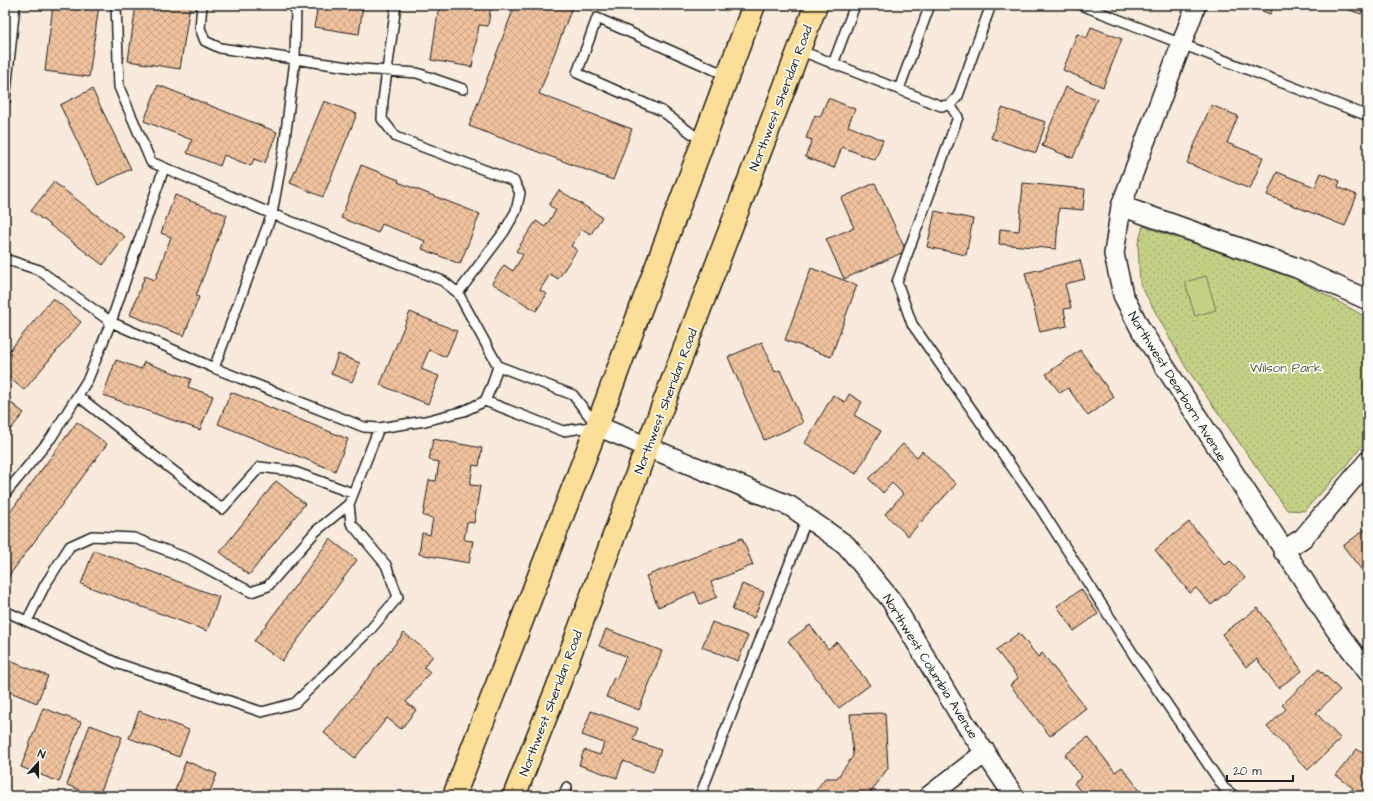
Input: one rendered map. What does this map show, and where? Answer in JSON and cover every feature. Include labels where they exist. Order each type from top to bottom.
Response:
[{"type":"main road","points":[[454,796],[597,426],[754,5]]},
{"type":"main road","name":"Northwest Sheridan Road","points":[[514,796],[562,674],[816,5]]},
{"type":"street","name":"Northwest Dearborn Avenue","points":[[1196,5],[1121,206],[1114,254],[1122,295],[1140,330],[1284,551],[1336,630],[1368,672]]},
{"type":"street","points":[[1121,206],[1297,268],[1368,300]]},
{"type":"street","name":"Northwest Columbia Avenue","points":[[597,426],[790,506],[846,545],[891,600],[961,717],[986,752],[1014,796]]},
{"type":"street","points":[[1284,551],[1304,538],[1368,461]]},
{"type":"street","points":[[929,796],[986,752]]},
{"type":"lane","points":[[5,101],[15,5]]},
{"type":"lane","points":[[116,5],[119,87],[151,162],[272,214],[443,281],[458,293],[498,366],[572,395],[597,426]]},
{"type":"lane","points":[[202,5],[200,28],[205,41],[220,48],[361,70],[388,70],[416,73],[463,89]]},
{"type":"lane","points":[[214,368],[272,214],[284,147],[295,60],[296,5]]},
{"type":"lane","points":[[396,5],[382,119],[396,137],[514,181],[520,193],[516,211],[504,232],[458,293]]},
{"type":"lane","points":[[833,64],[855,5]]},
{"type":"lane","points":[[899,89],[930,5]]},
{"type":"lane","points":[[799,50],[941,106],[950,105],[958,96],[991,5]]},
{"type":"lane","points":[[1080,5],[1368,116]]},
{"type":"lane","points":[[703,142],[662,111],[577,73],[597,18],[728,76]]},
{"type":"lane","points":[[950,105],[958,117],[898,282],[912,324],[1039,506],[1137,660],[1224,788],[1234,796]]},
{"type":"lane","points":[[5,494],[52,438],[88,379],[111,322],[164,168]]},
{"type":"lane","points":[[5,259],[39,270],[111,322],[214,368],[364,427],[379,428],[425,421],[464,411],[485,401],[498,366]]},
{"type":"lane","points":[[78,396],[222,509],[260,467],[292,471],[352,493]]},
{"type":"lane","points":[[485,401],[563,431],[597,426]]},
{"type":"lane","points":[[5,611],[119,664],[262,712],[295,704],[370,628],[398,597],[386,565],[351,523],[349,504],[352,493],[379,428]]},
{"type":"lane","points":[[27,621],[45,585],[70,546],[92,536],[134,538],[189,559],[251,592],[268,586],[316,532],[349,504]]},
{"type":"lane","points":[[700,796],[807,518]]},
{"type":"lane","points":[[563,796],[567,787]]},
{"type":"green space","name":"Wilson Park","points":[[1143,226],[1296,279],[1368,318],[1368,438],[1348,464],[1304,511],[1287,510],[1185,366],[1140,284],[1138,244]]},
{"type":"green space","points":[[1206,276],[1216,310],[1195,316],[1185,282]]},
{"type":"building","points":[[53,5],[99,5],[89,77],[45,71]]},
{"type":"building","points":[[136,5],[190,5],[180,69],[128,61]]},
{"type":"building","points":[[318,5],[363,5],[359,34],[314,27]]},
{"type":"building","points":[[439,5],[491,5],[488,26],[479,25],[472,67],[431,60]]},
{"type":"building","points":[[515,5],[573,5],[539,94],[632,129],[613,180],[469,126]]},
{"type":"building","points":[[1247,5],[1274,5],[1270,14]]},
{"type":"building","points":[[1336,5],[1364,5],[1361,14]]},
{"type":"building","points":[[1091,27],[1122,39],[1103,87],[1063,70],[1077,34],[1087,38]]},
{"type":"building","points":[[158,85],[277,132],[265,163],[254,159],[251,166],[224,155],[220,166],[187,153],[192,140],[144,121]]},
{"type":"building","points":[[1066,87],[1097,99],[1073,158],[1042,146]]},
{"type":"building","points":[[92,89],[131,169],[98,185],[60,105]]},
{"type":"building","points":[[828,98],[855,109],[848,126],[883,140],[875,160],[842,147],[834,168],[805,157],[812,140],[806,138],[815,115],[820,117]]},
{"type":"building","points":[[324,101],[357,114],[323,197],[290,183]]},
{"type":"building","points":[[1211,105],[1238,116],[1227,143],[1263,157],[1250,189],[1187,163]]},
{"type":"building","points":[[1002,108],[1046,122],[1036,153],[991,138]]},
{"type":"building","points":[[361,165],[399,180],[398,182],[480,214],[460,264],[422,249],[425,241],[382,224],[378,233],[341,218]]},
{"type":"building","points":[[1277,172],[1315,187],[1321,173],[1340,181],[1338,187],[1357,195],[1345,226],[1267,195]]},
{"type":"building","points":[[54,182],[125,237],[103,265],[31,211]]},
{"type":"building","points":[[875,183],[906,251],[844,279],[826,239],[854,228],[841,198]]},
{"type":"building","points":[[1023,183],[1085,189],[1083,210],[1059,208],[1056,249],[999,244],[1000,229],[1019,231]]},
{"type":"building","points":[[559,190],[602,217],[591,234],[582,229],[571,246],[577,250],[558,279],[550,274],[540,290],[547,294],[536,311],[492,283],[504,265],[513,271],[523,255],[516,251],[536,221],[545,227],[556,210],[549,205]]},
{"type":"building","points":[[175,195],[227,215],[196,296],[199,297],[184,336],[130,315],[145,276],[155,280],[171,237],[161,233]]},
{"type":"building","points":[[935,211],[973,219],[966,255],[927,247]]},
{"type":"building","points":[[1080,260],[1085,279],[1065,284],[1071,308],[1064,309],[1067,326],[1040,332],[1025,273]]},
{"type":"building","points":[[811,268],[857,285],[831,357],[785,340]]},
{"type":"building","points":[[53,298],[81,322],[24,390],[5,374],[5,356]]},
{"type":"building","points":[[410,312],[457,331],[446,357],[429,350],[421,369],[439,376],[428,404],[380,385]]},
{"type":"building","points":[[762,342],[775,372],[780,370],[803,423],[764,440],[728,357]]},
{"type":"building","points":[[1080,350],[1114,397],[1088,416],[1068,388],[1060,393],[1046,374]]},
{"type":"building","points":[[338,354],[360,363],[352,382],[331,374]]},
{"type":"building","points":[[116,360],[141,369],[144,362],[191,379],[188,387],[213,396],[200,430],[103,395]]},
{"type":"building","points":[[231,392],[348,439],[335,471],[218,424]]},
{"type":"building","points":[[849,394],[862,402],[854,415],[881,431],[856,474],[805,443],[833,395],[845,402]]},
{"type":"building","points":[[5,398],[24,413],[5,436]]},
{"type":"building","points":[[77,422],[107,444],[5,581],[5,519]]},
{"type":"building","points":[[433,439],[482,448],[479,466],[473,465],[470,485],[480,486],[474,523],[467,522],[464,540],[473,541],[469,563],[419,554],[422,533],[430,535],[433,518],[423,516],[429,480],[436,481],[439,462],[429,460]]},
{"type":"building","points":[[903,444],[917,457],[922,451],[956,484],[908,536],[885,514],[903,494],[892,483],[883,493],[869,479]]},
{"type":"building","points":[[276,481],[305,504],[249,575],[220,552]]},
{"type":"building","points":[[1368,504],[1368,516],[1362,509]]},
{"type":"building","points":[[1189,522],[1225,565],[1230,561],[1245,578],[1211,605],[1196,588],[1190,593],[1155,550]]},
{"type":"building","points":[[1368,527],[1368,578],[1343,546]]},
{"type":"building","points":[[742,538],[753,565],[711,582],[717,597],[700,604],[695,592],[658,607],[646,576]]},
{"type":"building","points":[[330,539],[357,560],[282,661],[254,641]]},
{"type":"building","points":[[94,550],[219,597],[207,631],[81,584]]},
{"type":"building","points":[[742,584],[764,592],[754,618],[732,610]]},
{"type":"building","points":[[1081,589],[1098,614],[1074,631],[1057,606]]},
{"type":"building","points":[[1258,608],[1302,671],[1278,688],[1257,659],[1246,667],[1222,634]]},
{"type":"building","points":[[712,622],[748,636],[738,661],[702,647]]},
{"type":"building","points":[[810,625],[828,649],[837,642],[870,685],[839,708],[788,641]]},
{"type":"building","points":[[606,629],[662,651],[639,710],[606,697],[614,677],[617,678],[626,656],[599,646]]},
{"type":"building","points":[[404,633],[433,656],[424,667],[430,672],[406,702],[416,710],[401,729],[387,718],[355,758],[324,733]]},
{"type":"building","points":[[1019,633],[1038,657],[1042,653],[1086,708],[1050,736],[1010,685],[1018,678],[996,650]]},
{"type":"building","points":[[5,659],[48,676],[37,703],[5,690]]},
{"type":"building","points":[[1319,669],[1340,690],[1316,713],[1341,739],[1308,770],[1267,727],[1286,709],[1282,705]]},
{"type":"building","points":[[43,708],[81,722],[59,782],[21,767]]},
{"type":"building","points":[[139,711],[189,730],[179,757],[129,738]]},
{"type":"building","points":[[591,711],[638,728],[633,740],[661,750],[653,772],[623,761],[617,778],[579,765],[584,750],[600,755],[604,743],[582,735]]},
{"type":"building","points":[[885,713],[888,768],[871,792],[871,796],[812,796],[825,778],[837,778],[853,756],[850,714]]},
{"type":"building","points":[[90,725],[122,737],[99,796],[95,796],[67,785]]},
{"type":"building","points":[[1088,737],[1115,772],[1122,767],[1144,796],[1084,796],[1074,783],[1082,777],[1065,755]]},
{"type":"building","points":[[1357,749],[1368,757],[1368,796],[1357,796],[1351,791],[1353,788],[1336,775]]},
{"type":"building","points":[[186,761],[217,774],[208,796],[173,796]]}]
